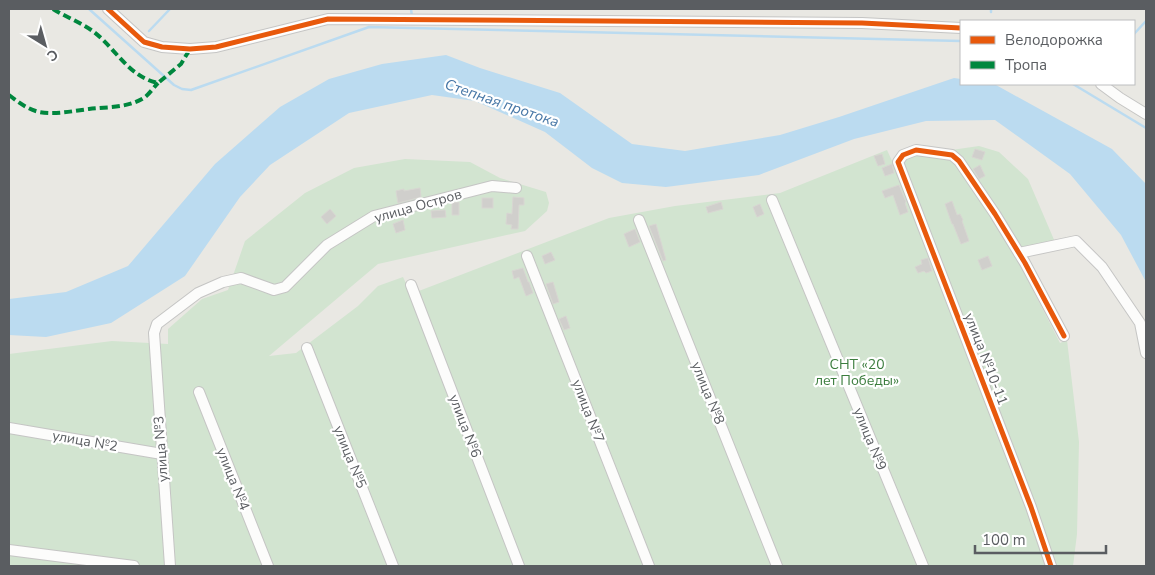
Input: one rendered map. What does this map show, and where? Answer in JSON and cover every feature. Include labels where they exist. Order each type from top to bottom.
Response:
[{"type":"street","points":[[108,9],[144,42],[162,47],[190,49],[216,46],[328,19],[862,23],[960,28]]},
{"type":"street","points":[[1102,85],[1146,114]]},
{"type":"street","name":"улица №10-11","points":[[1019,253],[959,161],[952,155],[916,150],[904,155],[898,162],[1031,506],[1051,566]]},
{"type":"street","name":"улица Остров","points":[[154,332],[157,324],[198,294],[223,282],[241,278],[274,290],[285,287],[327,245],[374,216],[492,186],[516,188]]},
{"type":"street","name":"улица №9","points":[[772,200],[922,566]]},
{"type":"street","name":"улица №8","points":[[639,220],[777,566]]},
{"type":"street","points":[[1064,336],[1019,253],[1076,241],[1102,267],[1140,324],[1146,353]]},
{"type":"street","name":"улица №7","points":[[527,256],[649,566]]},
{"type":"street","name":"улица №6","points":[[411,285],[519,566]]},
{"type":"street","name":"улица №3","points":[[154,332],[170,566]]},
{"type":"street","name":"улица №5","points":[[307,348],[393,566]]},
{"type":"street","name":"улица №4","points":[[199,392],[268,566]]},
{"type":"street","name":"улица №2","points":[[9,428],[162,454]]},
{"type":"street","points":[[9,550],[134,566]]},
{"type":"green space","name":"СНТ «20 лет Победы»","points":[[979,146],[999,152],[1028,179],[1055,242],[1016,257],[1060,343],[1067,340],[1079,442],[1077,534],[1073,566],[9,566],[9,354],[112,341],[168,344],[168,329],[202,299],[228,290],[245,241],[305,193],[354,168],[405,159],[470,162],[500,178],[546,192],[549,203],[547,211],[525,231],[378,264],[269,356],[296,353],[358,306],[378,286],[403,277],[411,294],[609,218],[675,206],[780,193],[887,150],[893,163],[903,157]]},
{"type":"water","name":"Степная протока","points":[[446,55],[480,68],[560,93],[632,144],[685,151],[780,135],[954,78],[960,79],[960,85],[996,85],[1112,149],[1146,184],[1146,282],[1121,235],[1070,174],[995,120],[926,121],[854,139],[759,175],[666,187],[622,183],[592,168],[545,132],[475,101],[432,95],[349,113],[270,165],[240,197],[185,276],[111,323],[46,337],[9,335],[9,299],[66,292],[128,266],[215,164],[280,107],[329,79],[382,64]]},
{"type":"building","points":[[975,149],[985,152],[982,160],[972,157]]},
{"type":"building","points":[[882,154],[885,164],[878,166],[874,156]]},
{"type":"building","points":[[892,164],[894,173],[885,176],[882,168]]},
{"type":"building","points":[[980,165],[985,176],[979,179],[973,169]]},
{"type":"building","points":[[899,185],[908,212],[900,215],[893,195],[885,198],[882,191]]},
{"type":"building","points":[[420,188],[421,197],[398,203],[396,191]]},
{"type":"building","points":[[513,197],[524,198],[524,205],[519,205],[518,229],[511,229],[512,225],[506,224],[507,213],[512,214]]},
{"type":"building","points":[[482,198],[493,198],[493,208],[482,208]]},
{"type":"building","points":[[952,201],[957,215],[960,214],[963,220],[969,241],[961,244],[945,204]]},
{"type":"building","points":[[459,202],[459,215],[452,215],[452,203]]},
{"type":"building","points":[[721,202],[723,209],[708,213],[706,207]]},
{"type":"building","points":[[760,204],[764,214],[757,217],[753,207]]},
{"type":"building","points":[[330,209],[336,216],[327,224],[321,217]]},
{"type":"building","points":[[445,210],[446,217],[432,218],[431,211]]},
{"type":"building","points":[[403,220],[405,230],[396,233],[393,224]]},
{"type":"building","points":[[656,224],[666,260],[663,261],[649,226]]},
{"type":"building","points":[[635,229],[640,242],[629,247],[624,234]]},
{"type":"building","points":[[551,252],[555,260],[545,264],[542,256]]},
{"type":"building","points":[[988,256],[992,266],[982,270],[978,260]]},
{"type":"building","points":[[928,258],[932,271],[918,273],[915,267],[922,264],[921,260]]},
{"type":"building","points":[[523,268],[533,293],[526,296],[519,277],[514,279],[512,271]]},
{"type":"building","points":[[553,282],[559,302],[553,304],[546,284]]},
{"type":"building","points":[[566,316],[570,328],[564,330],[559,319]]},
{"type":"waterway","points":[[89,9],[174,85],[182,89],[191,90],[369,27],[960,41]]},
{"type":"waterway","points":[[149,31],[170,9]]},
{"type":"waterway","points":[[411,9],[412,17]]},
{"type":"waterway","points":[[1135,33],[1146,21]]},
{"type":"waterway","points":[[1075,85],[1146,128]]},
{"type":"marked path","points":[[53,9],[94,32],[131,69],[148,80],[158,83],[181,64],[190,49]]},
{"type":"marked path","points":[[9,95],[35,111],[58,113],[116,107],[136,102],[144,98],[158,83]]},
{"type":"cycle path","points":[[108,9],[144,42],[162,47],[190,49],[216,47],[328,19],[862,23],[960,28]]},
{"type":"cycle path","points":[[1051,566],[1031,507],[898,162],[903,155],[916,150],[952,155],[959,161],[1025,263],[1064,336]]}]
